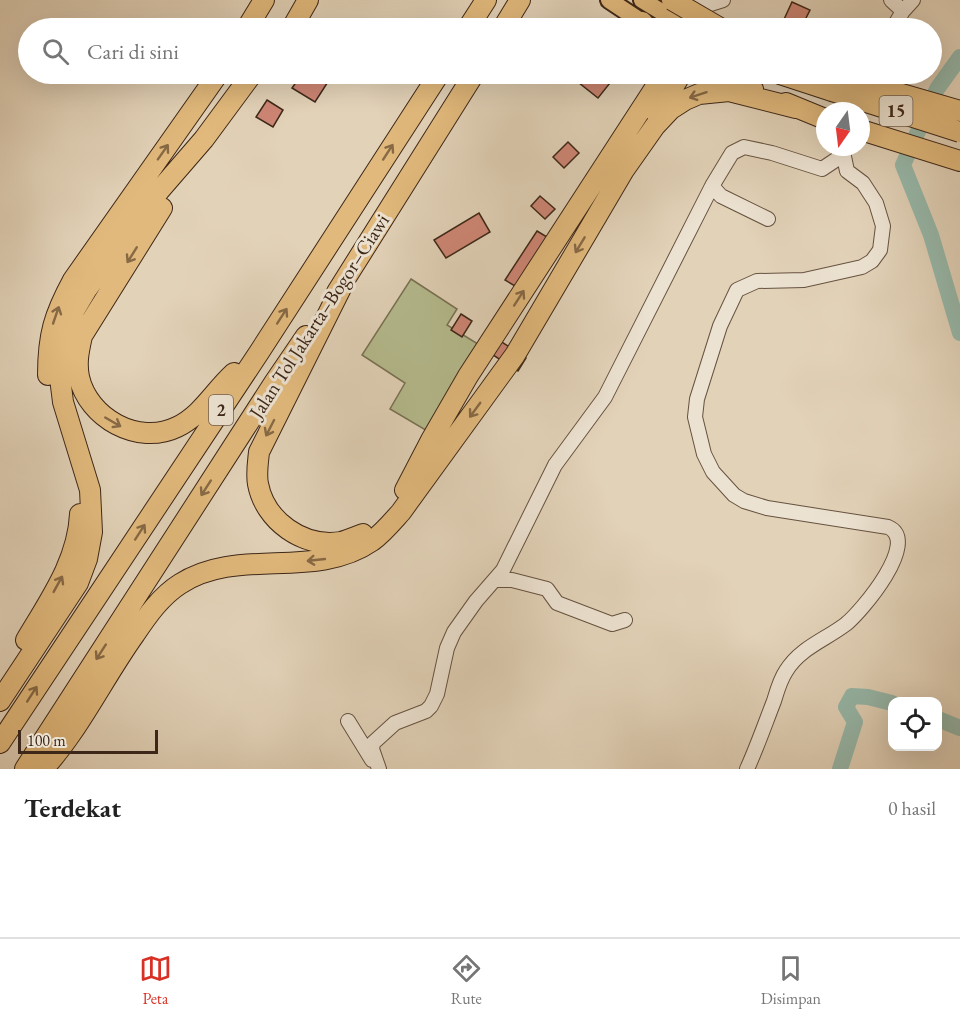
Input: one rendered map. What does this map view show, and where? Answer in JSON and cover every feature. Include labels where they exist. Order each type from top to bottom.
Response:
[{"type":"highway","points":[[253,18],[264,0]]},
{"type":"highway","points":[[285,18],[295,0]]},
{"type":"highway","points":[[298,18],[308,0]]},
{"type":"highway","points":[[474,18],[486,0]]},
{"type":"highway","points":[[508,18],[520,0]]},
{"type":"highway","points":[[671,9],[694,18]]},
{"type":"highway","points":[[0,690],[61,579],[71,559],[78,536],[79,496],[49,395],[49,343],[59,305],[73,280],[211,84]]},
{"type":"highway","points":[[0,701],[78,583],[87,559],[92,532],[90,490],[63,402],[60,378],[61,356],[74,311],[87,289],[159,190],[204,139],[245,84]]},
{"type":"highway","points":[[260,84],[229,127],[157,214],[82,336],[78,365],[86,395],[104,417],[131,430],[150,433],[176,428],[193,418],[226,380],[260,351]]},
{"type":"highway","name":"Jalan Tol Jakarta–Bogor–Ciawi","points":[[0,743],[260,351],[433,84]]},
{"type":"highway","name":"Jalan Tol Jakarta–Bogor–Ciawi","points":[[25,769],[274,383],[344,282],[468,84]]},
{"type":"highway","points":[[344,282],[259,452],[257,482],[262,500],[270,513],[284,527],[301,537],[328,543],[342,542],[364,533],[384,518],[400,500],[468,376],[656,84]]},
{"type":"highway","points":[[43,769],[59,752],[112,666],[145,620],[163,598],[178,585],[198,574],[236,564],[336,558],[371,541],[385,530],[401,512],[515,355],[675,84]]},
{"type":"highway","points":[[741,84],[816,116]]},
{"type":"highway","name":"15","points":[[837,84],[960,132]]},
{"type":"highway","points":[[841,84],[960,111]]},
{"type":"highway","points":[[624,170],[655,126],[671,109],[699,94],[729,91],[796,108]]},
{"type":"highway","name":"15","points":[[870,133],[960,161]]},
{"type":"main road","points":[[609,0],[635,18]]},
{"type":"main road","points":[[642,0],[671,9]]},
{"type":"street","points":[[671,9],[683,5],[704,6],[723,0]]},
{"type":"street","points":[[892,4],[913,0]]},
{"type":"street","points":[[854,102],[860,84]]},
{"type":"street","points":[[348,721],[367,754],[379,769],[372,749],[373,743],[395,723],[426,711],[431,706],[437,693],[447,648],[454,632],[476,601],[503,570],[555,465],[605,398],[712,186],[732,153],[744,147],[772,153],[822,169],[838,156]]},
{"type":"street","points":[[747,769],[784,673],[797,656],[847,623],[873,596],[897,554],[899,538],[894,530],[888,527],[767,508],[739,498],[713,472],[704,454],[695,417],[697,399],[720,326],[737,290],[757,281],[804,280],[862,267],[872,261],[880,250],[883,226],[876,203],[862,183],[847,171],[844,156]]},
{"type":"street","points":[[712,186],[721,196],[768,219]]},
{"type":"street","points":[[496,580],[512,580],[547,590],[557,603],[612,624],[625,620]]},
{"type":"green space","points":[[411,279],[457,309],[447,325],[486,349],[434,435],[390,409],[405,383],[362,355]]},
{"type":"building","points":[[792,2],[810,10],[806,18],[785,18]]},
{"type":"building","points":[[295,84],[327,84],[315,102],[292,88]]},
{"type":"building","points":[[580,84],[609,84],[598,98]]},
{"type":"building","points":[[267,100],[283,110],[273,127],[256,117]]},
{"type":"building","points":[[568,142],[579,153],[564,168],[553,157]]},
{"type":"building","points":[[540,196],[555,209],[545,219],[531,206]]},
{"type":"building","points":[[479,213],[490,232],[446,258],[434,240]]},
{"type":"building","points":[[537,231],[547,237],[515,286],[505,280]]},
{"type":"building","points":[[461,314],[472,321],[462,337],[451,330]]},
{"type":"building","points":[[488,333],[526,358],[518,371],[479,346]]},
{"type":"waterway","points":[[942,82],[960,57]]},
{"type":"waterway","points":[[941,84],[903,165],[931,235],[960,333]]},
{"type":"waterway","points":[[840,769],[855,722],[846,707],[852,696],[888,702]]},
{"type":"waterway","points":[[942,721],[960,728]]}]
